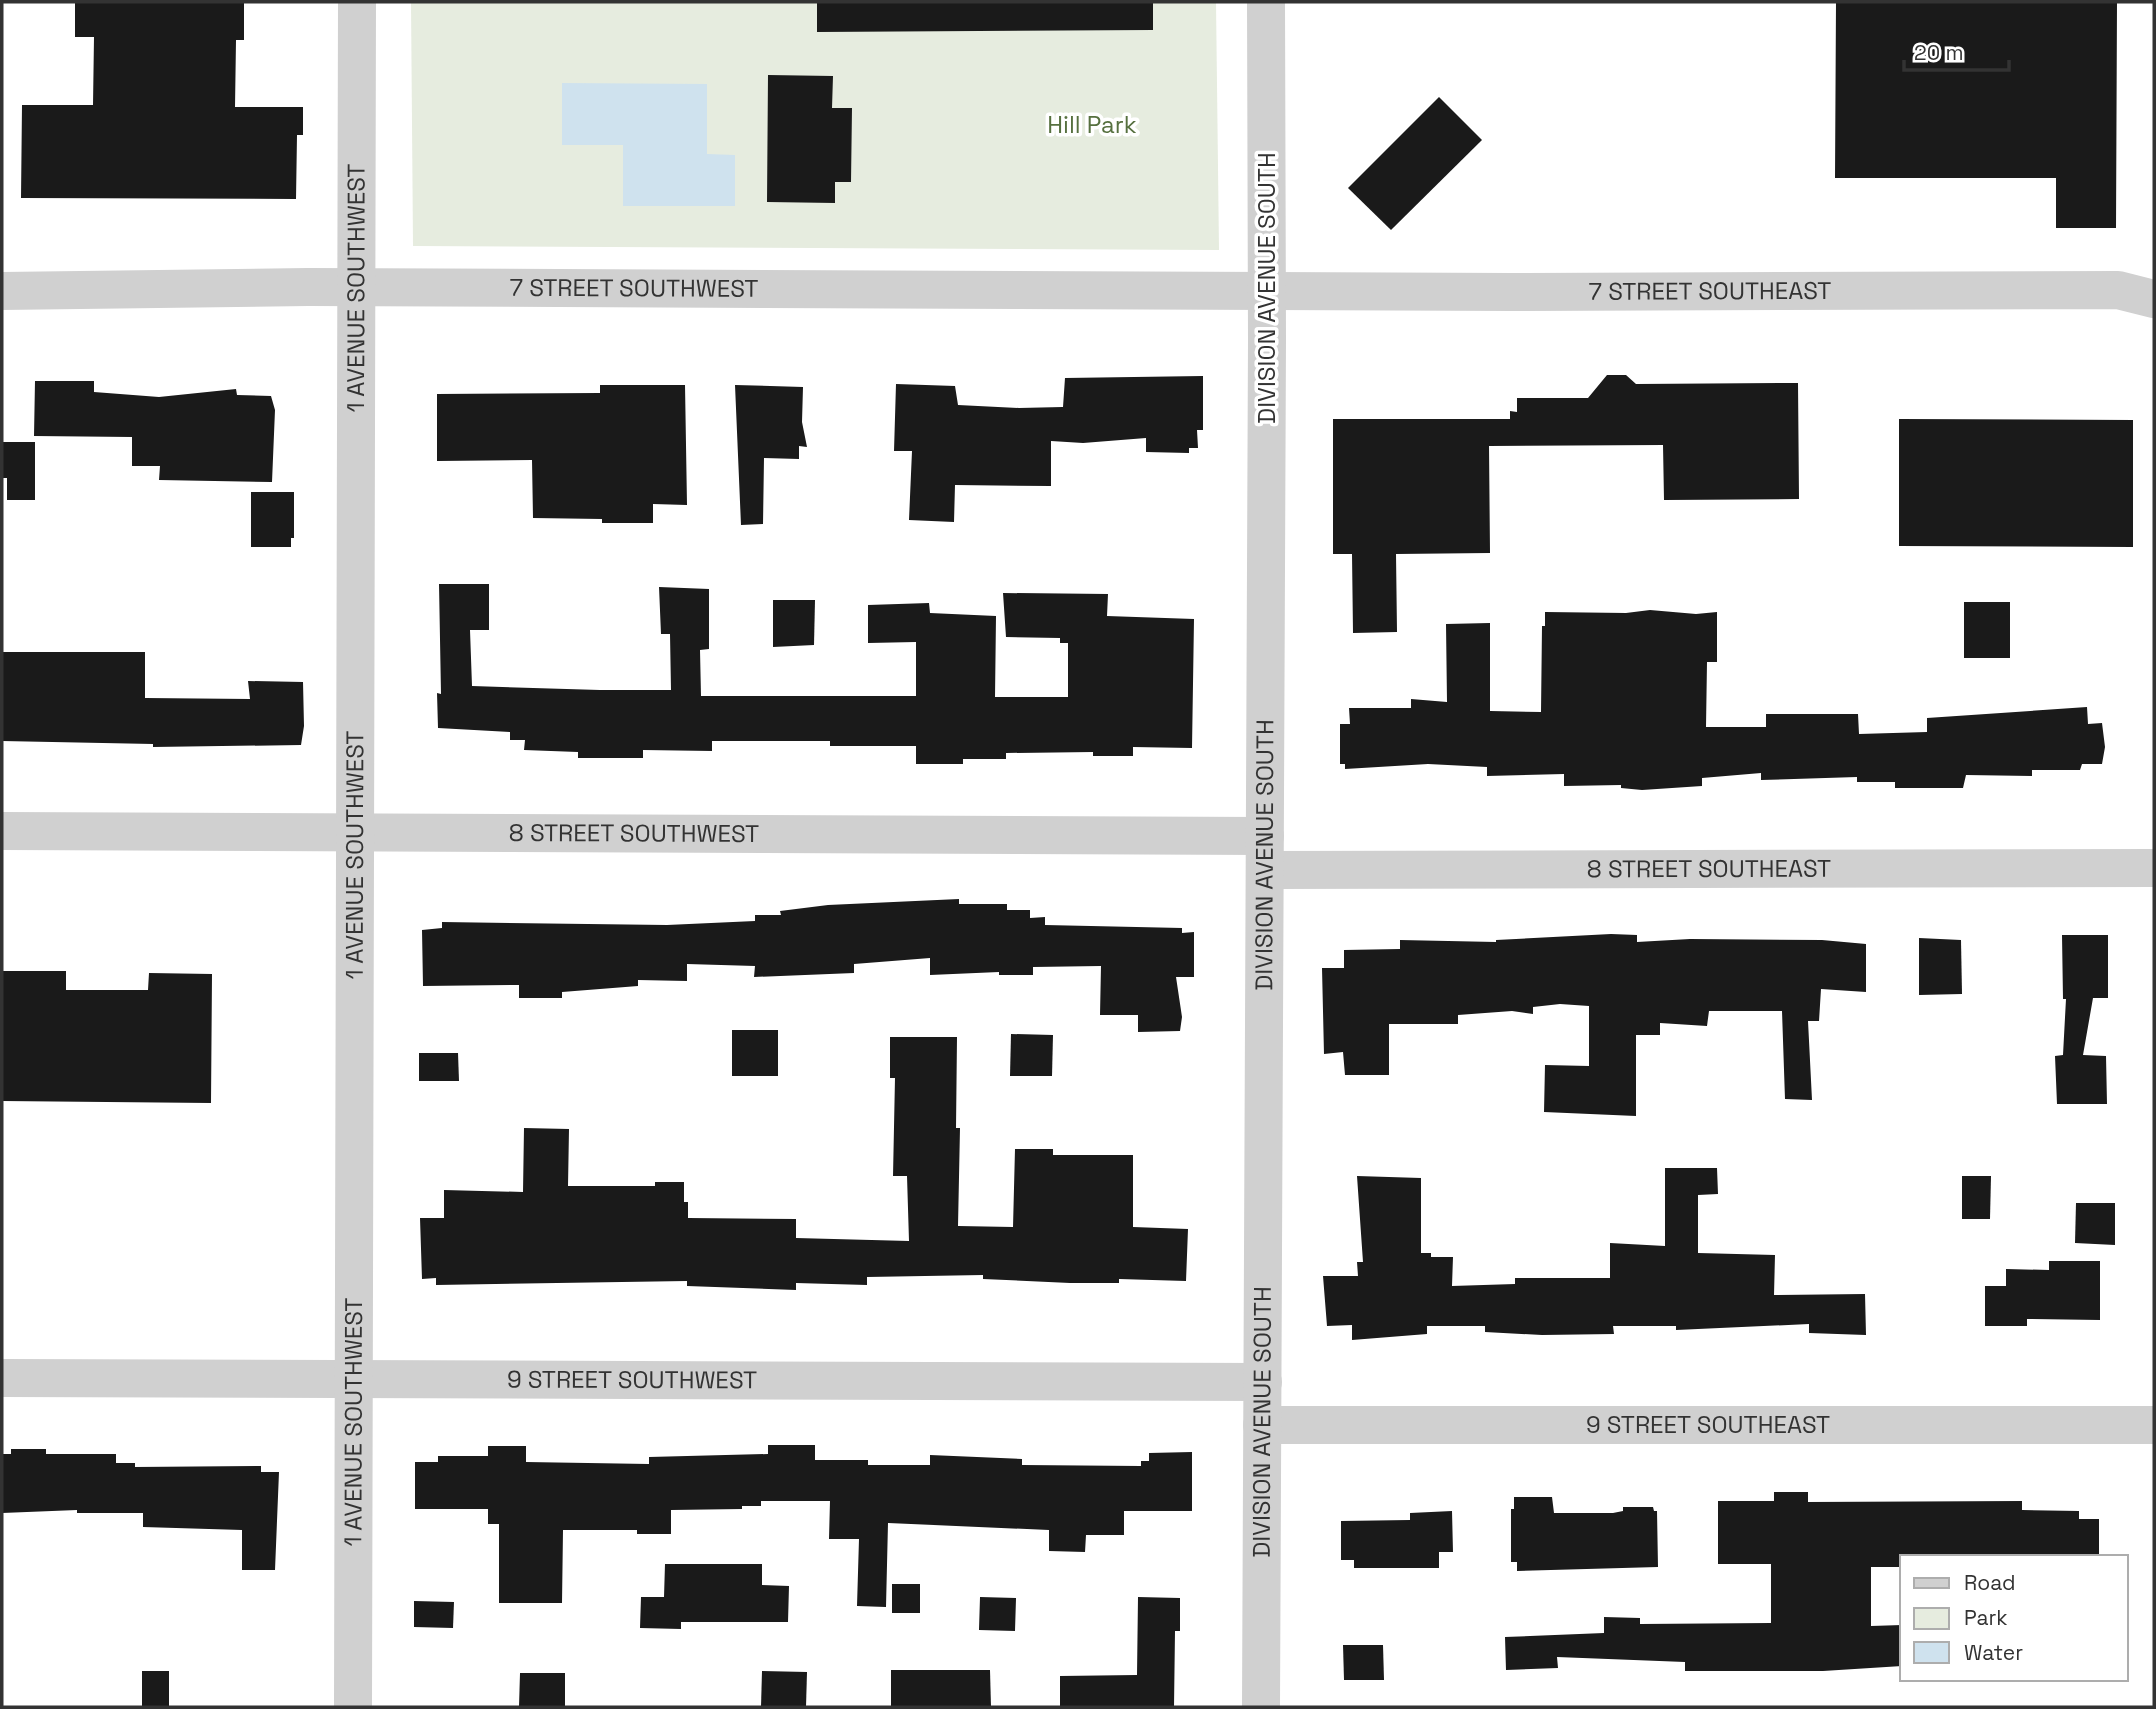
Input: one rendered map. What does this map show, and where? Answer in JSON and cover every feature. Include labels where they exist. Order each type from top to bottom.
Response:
[{"type":"street","name":"1 AVENUE SOUTHWEST","points":[[353,1707],[357,2]]},
{"type":"street","name":"DIVISION AVENUE SOUTH","points":[[1261,1707],[1266,2]]},
{"type":"street","name":"7 STREET SOUTHWEST","points":[[2,291],[356,287],[1266,291]]},
{"type":"street","name":"7 STREET SOUTHEAST","points":[[1266,291],[2118,290],[2154,299]]},
{"type":"street","name":"8 STREET SOUTHWEST","points":[[2,831],[355,832],[1265,853]]},
{"type":"street","name":"8 STREET SOUTHEAST","points":[[1265,853],[2154,869]]},
{"type":"street","name":"9 STREET SOUTHWEST","points":[[2,1378],[1263,1382]]},
{"type":"street","name":"9 STREET SOUTHEAST","points":[[1262,1425],[2154,1425]]},
{"type":"green space","name":"Hill Park","points":[[411,2],[1216,2],[1219,250],[413,246]]},
{"type":"water","points":[[562,83],[707,84],[707,154],[735,155],[735,206],[623,206],[623,145],[562,145]]},
{"type":"building","points":[[75,2],[244,2],[244,40],[236,40],[235,107],[303,107],[303,135],[297,135],[296,199],[21,198],[22,105],[93,105],[94,37],[75,37]]},
{"type":"building","points":[[817,2],[1153,2],[1153,30],[817,32]]},
{"type":"building","points":[[1836,2],[2117,2],[2116,228],[2056,228],[2056,178],[1835,178]]},
{"type":"building","points":[[768,75],[833,76],[832,108],[852,108],[851,182],[835,182],[835,203],[767,202]]},
{"type":"building","points":[[1439,97],[1482,140],[1391,230],[1348,188]]},
{"type":"building","points":[[1607,375],[1626,375],[1636,384],[1798,383],[1799,499],[1664,500],[1663,445],[1489,446],[1490,553],[1396,554],[1397,632],[1353,633],[1352,554],[1333,554],[1333,419],[1510,419],[1510,411],[1517,412],[1517,398],[1588,398]]},
{"type":"building","points":[[1203,376],[1203,430],[1197,430],[1198,448],[1189,448],[1189,453],[1146,452],[1146,438],[1083,443],[1051,441],[1051,486],[955,485],[954,522],[909,520],[912,451],[894,451],[896,384],[955,386],[958,405],[1063,407],[1065,378]]},
{"type":"building","points":[[35,381],[94,381],[94,392],[159,397],[236,389],[237,395],[271,396],[275,410],[272,482],[159,480],[160,466],[132,466],[132,437],[34,436]]},
{"type":"building","points":[[600,385],[685,385],[687,505],[653,504],[653,523],[602,523],[602,519],[533,518],[532,460],[437,461],[437,394],[600,393]]},
{"type":"building","points":[[735,385],[803,387],[802,422],[807,447],[799,446],[799,459],[764,458],[763,524],[741,525]]},
{"type":"building","points":[[1899,419],[2133,420],[2133,547],[1899,546]]},
{"type":"building","points":[[2,442],[35,442],[35,500],[7,500],[7,478],[2,478]]},
{"type":"building","points":[[251,492],[294,492],[294,538],[291,538],[291,547],[251,547]]},
{"type":"building","points":[[439,584],[489,584],[489,630],[470,630],[472,686],[600,690],[671,690],[670,634],[661,634],[659,587],[709,589],[709,649],[700,650],[701,696],[916,696],[916,642],[868,643],[868,605],[929,603],[930,613],[996,616],[995,697],[1068,697],[1068,643],[1060,643],[1060,638],[1006,637],[1003,593],[1108,594],[1107,616],[1194,619],[1192,748],[1133,747],[1133,756],[1093,756],[1093,752],[1006,753],[1006,759],[963,759],[963,764],[916,764],[916,746],[830,746],[830,741],[712,741],[712,751],[643,750],[643,758],[578,758],[578,752],[524,750],[525,740],[510,740],[510,732],[438,728],[437,693],[441,694]]},
{"type":"building","points":[[773,600],[815,600],[814,645],[773,647]]},
{"type":"building","points":[[1964,602],[2010,602],[2010,658],[1964,658]]},
{"type":"building","points":[[1650,610],[1696,614],[1717,612],[1717,662],[1707,662],[1706,727],[1766,727],[1766,714],[1858,714],[1859,734],[1927,732],[1927,718],[2087,707],[2088,724],[2102,723],[2105,747],[2102,764],[2082,764],[2080,770],[2032,770],[2032,776],[1966,775],[1963,788],[1895,788],[1895,782],[1857,782],[1857,777],[1761,780],[1761,773],[1702,778],[1702,786],[1642,790],[1621,788],[1621,785],[1564,786],[1564,774],[1487,776],[1487,767],[1428,764],[1345,769],[1345,764],[1340,764],[1340,724],[1350,724],[1349,708],[1411,708],[1411,699],[1447,702],[1446,624],[1490,623],[1490,711],[1541,712],[1542,626],[1545,626],[1545,612],[1626,613]]},
{"type":"building","points":[[2,652],[145,652],[145,698],[250,699],[248,681],[303,682],[304,726],[301,745],[153,747],[153,744],[2,741]]},
{"type":"building","points":[[959,899],[959,904],[1007,904],[1007,910],[1030,910],[1030,918],[1045,917],[1045,925],[1182,928],[1182,933],[1194,932],[1194,977],[1176,977],[1182,1017],[1180,1031],[1138,1032],[1138,1015],[1100,1015],[1101,966],[1033,967],[1033,975],[999,975],[999,972],[930,975],[930,958],[854,964],[854,973],[754,977],[755,966],[687,964],[687,981],[638,980],[638,986],[562,992],[562,998],[519,998],[519,985],[423,986],[422,930],[442,928],[442,922],[667,925],[755,921],[755,915],[781,915],[780,911],[828,905]]},
{"type":"building","points":[[1611,934],[1637,935],[1637,942],[1690,939],[1822,940],[1866,944],[1866,992],[1821,989],[1819,1021],[1808,1021],[1812,1100],[1785,1099],[1782,1011],[1709,1011],[1707,1026],[1660,1023],[1660,1035],[1636,1035],[1636,1116],[1544,1112],[1545,1065],[1589,1066],[1589,1006],[1560,1004],[1533,1007],[1533,1014],[1512,1011],[1458,1015],[1458,1024],[1389,1024],[1389,1075],[1345,1075],[1343,1052],[1324,1054],[1322,968],[1344,968],[1344,950],[1400,949],[1400,940],[1496,942]]},
{"type":"building","points":[[2062,935],[2108,935],[2108,998],[2093,998],[2083,1055],[2106,1056],[2107,1104],[2057,1104],[2055,1056],[2063,1055],[2066,999],[2063,999]]},
{"type":"building","points":[[1919,938],[1961,940],[1962,994],[1919,995]]},
{"type":"building","points":[[2,971],[66,971],[66,990],[148,990],[149,973],[212,974],[211,1103],[2,1101]]},
{"type":"building","points":[[732,1030],[778,1030],[778,1076],[732,1076]]},
{"type":"building","points":[[1011,1034],[1053,1035],[1052,1076],[1010,1076]]},
{"type":"building","points":[[890,1037],[957,1037],[956,1128],[960,1128],[958,1226],[1013,1227],[1015,1149],[1053,1149],[1053,1155],[1133,1155],[1133,1227],[1188,1229],[1186,1281],[1119,1279],[1119,1283],[1070,1283],[983,1279],[983,1275],[867,1277],[867,1285],[796,1283],[796,1290],[687,1286],[687,1281],[436,1285],[436,1278],[422,1279],[420,1218],[444,1218],[444,1190],[523,1192],[524,1128],[569,1129],[568,1186],[655,1186],[655,1182],[684,1182],[684,1202],[688,1202],[688,1218],[796,1219],[796,1238],[909,1241],[907,1176],[893,1176],[895,1078],[890,1078]]},
{"type":"building","points":[[419,1053],[458,1053],[459,1081],[419,1081]]},
{"type":"building","points":[[1665,1168],[1717,1168],[1718,1194],[1698,1195],[1698,1253],[1775,1255],[1774,1295],[1865,1294],[1866,1335],[1809,1333],[1809,1324],[1676,1330],[1676,1326],[1613,1326],[1614,1334],[1542,1335],[1485,1332],[1485,1326],[1427,1326],[1427,1334],[1352,1340],[1352,1325],[1327,1326],[1323,1276],[1358,1276],[1357,1262],[1363,1262],[1357,1176],[1421,1178],[1421,1253],[1431,1253],[1431,1257],[1453,1257],[1452,1286],[1515,1284],[1515,1278],[1610,1278],[1610,1243],[1665,1246]]},
{"type":"building","points":[[1962,1176],[1991,1176],[1990,1219],[1962,1219]]},
{"type":"building","points":[[2076,1203],[2115,1203],[2115,1245],[2075,1243]]},
{"type":"building","points":[[2049,1261],[2100,1261],[2100,1320],[2027,1319],[2027,1326],[1985,1326],[1985,1286],[2006,1286],[2006,1269],[2049,1270]]},
{"type":"building","points":[[768,1445],[815,1445],[815,1460],[868,1460],[868,1465],[930,1465],[930,1455],[1022,1459],[1022,1465],[1141,1466],[1141,1461],[1149,1461],[1149,1453],[1192,1452],[1192,1511],[1124,1511],[1124,1535],[1086,1535],[1085,1552],[1049,1551],[1049,1530],[888,1523],[886,1607],[857,1606],[859,1539],[829,1539],[830,1501],[761,1501],[761,1506],[742,1506],[742,1509],[671,1510],[671,1534],[637,1534],[637,1530],[563,1530],[562,1603],[499,1603],[499,1524],[488,1524],[488,1509],[415,1509],[415,1462],[438,1462],[438,1456],[488,1456],[488,1446],[526,1446],[526,1462],[649,1464],[649,1457],[768,1454]]},
{"type":"building","points":[[11,1449],[46,1449],[46,1454],[116,1454],[116,1463],[135,1463],[135,1467],[261,1466],[261,1472],[279,1472],[275,1570],[242,1570],[242,1530],[143,1527],[143,1513],[77,1513],[77,1510],[2,1513],[2,1454],[11,1454]]},
{"type":"building","points":[[1774,1492],[1808,1492],[1808,1502],[2022,1501],[2022,1510],[2079,1511],[2079,1519],[2099,1519],[2099,1555],[1900,1555],[1900,1567],[1871,1567],[1871,1626],[1900,1625],[1900,1666],[1823,1671],[1685,1671],[1685,1662],[1557,1657],[1558,1668],[1506,1670],[1505,1637],[1604,1633],[1604,1617],[1640,1618],[1640,1624],[1771,1623],[1771,1564],[1718,1564],[1718,1501],[1774,1501]]},
{"type":"building","points":[[1514,1497],[1552,1497],[1554,1513],[1613,1513],[1623,1511],[1623,1507],[1653,1507],[1654,1511],[1657,1511],[1658,1567],[1517,1571],[1517,1562],[1511,1562],[1511,1509],[1514,1509]]},
{"type":"building","points":[[1452,1511],[1453,1552],[1439,1552],[1439,1568],[1354,1568],[1354,1560],[1341,1560],[1341,1521],[1410,1520],[1410,1513]]},
{"type":"building","points":[[665,1564],[762,1564],[762,1585],[789,1586],[788,1622],[681,1622],[681,1629],[640,1628],[641,1597],[664,1597]]},
{"type":"building","points":[[892,1584],[920,1584],[920,1613],[892,1613]]},
{"type":"building","points":[[980,1597],[1016,1598],[1015,1631],[979,1630]]},
{"type":"building","points":[[1138,1597],[1180,1598],[1180,1631],[1175,1631],[1174,1707],[1060,1707],[1060,1676],[1137,1675]]},
{"type":"building","points":[[414,1601],[454,1602],[453,1628],[414,1627]]},
{"type":"building","points":[[1343,1645],[1383,1645],[1384,1680],[1344,1680]]},
{"type":"building","points":[[891,1670],[990,1670],[991,1707],[891,1707]]},
{"type":"building","points":[[142,1671],[169,1671],[169,1707],[142,1707]]},
{"type":"building","points":[[762,1671],[807,1672],[806,1707],[761,1707]]},
{"type":"building","points":[[520,1673],[565,1673],[565,1707],[519,1707]]}]
